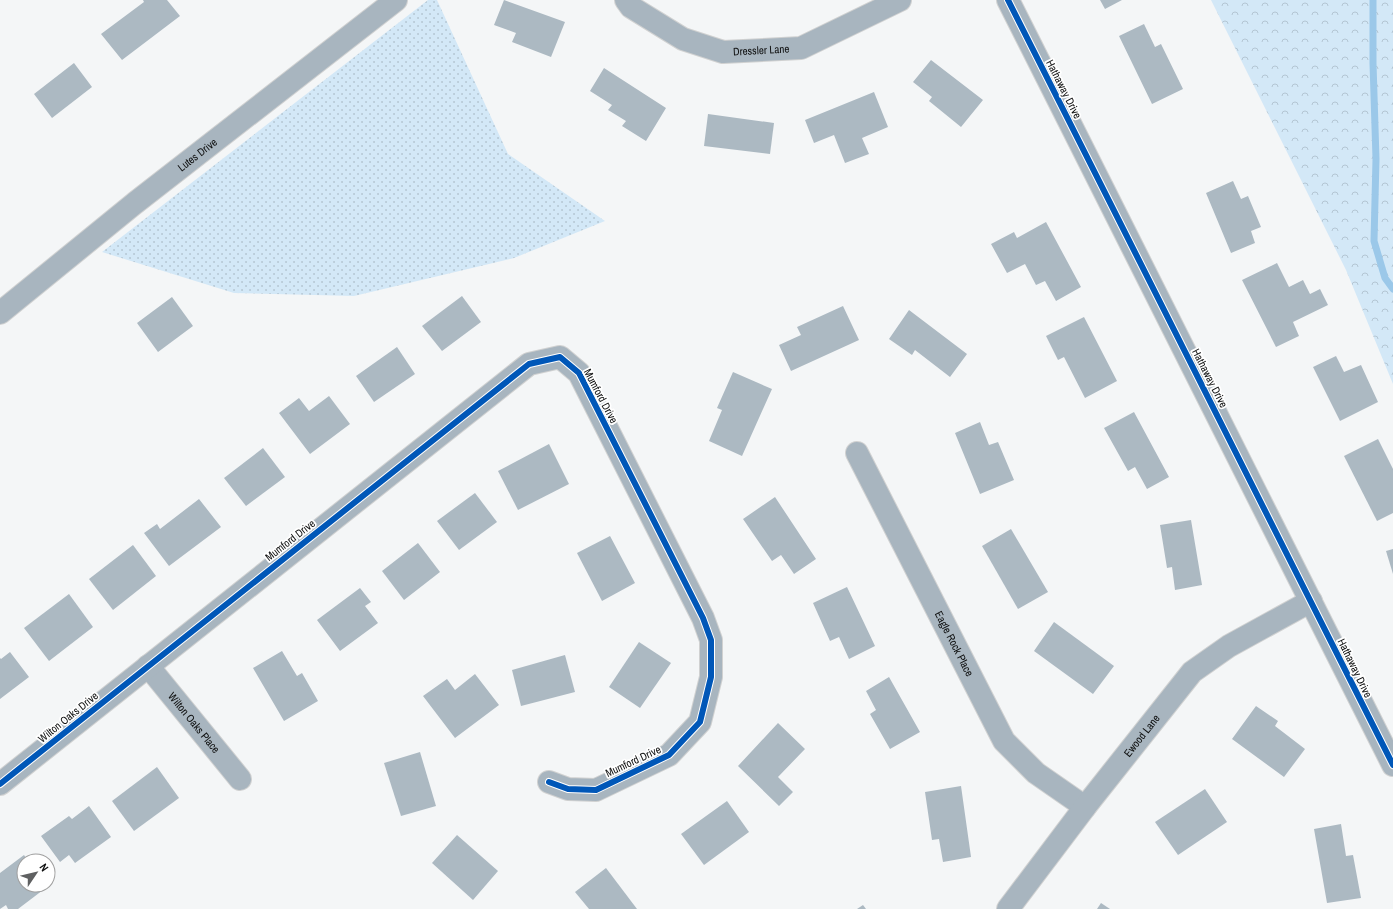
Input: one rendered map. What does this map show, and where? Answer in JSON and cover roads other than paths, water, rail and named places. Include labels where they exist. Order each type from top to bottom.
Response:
[{"type":"street","name":"Lutes Drive","points":[[0,313],[135,203],[396,0]]},
{"type":"street","name":"Dressler Lane","points":[[626,0],[631,7],[683,39],[722,52],[801,48],[900,0]]},
{"type":"street","name":"Hathaway Drive","points":[[1008,0],[1393,765]]},
{"type":"street","name":"Mumford Drive","points":[[148,666],[529,364],[560,357],[579,372],[702,618],[711,640],[711,677],[700,722],[669,755],[596,790],[568,789],[549,782]]},
{"type":"street","name":"Eagle Rock Place","points":[[857,453],[1004,741],[1036,773],[1085,807]]},
{"type":"street","name":"Ewood Lane","points":[[1008,909],[1085,807],[1192,672],[1229,646],[1311,601]]},
{"type":"street","name":"Wilton Oaks Place","points":[[148,666],[240,779]]},
{"type":"street","name":"Wilton Oaks Drive","points":[[0,784],[148,666]]},
{"type":"waterway","points":[[1373,0],[1376,159],[1374,241],[1385,278],[1393,289]]}]
